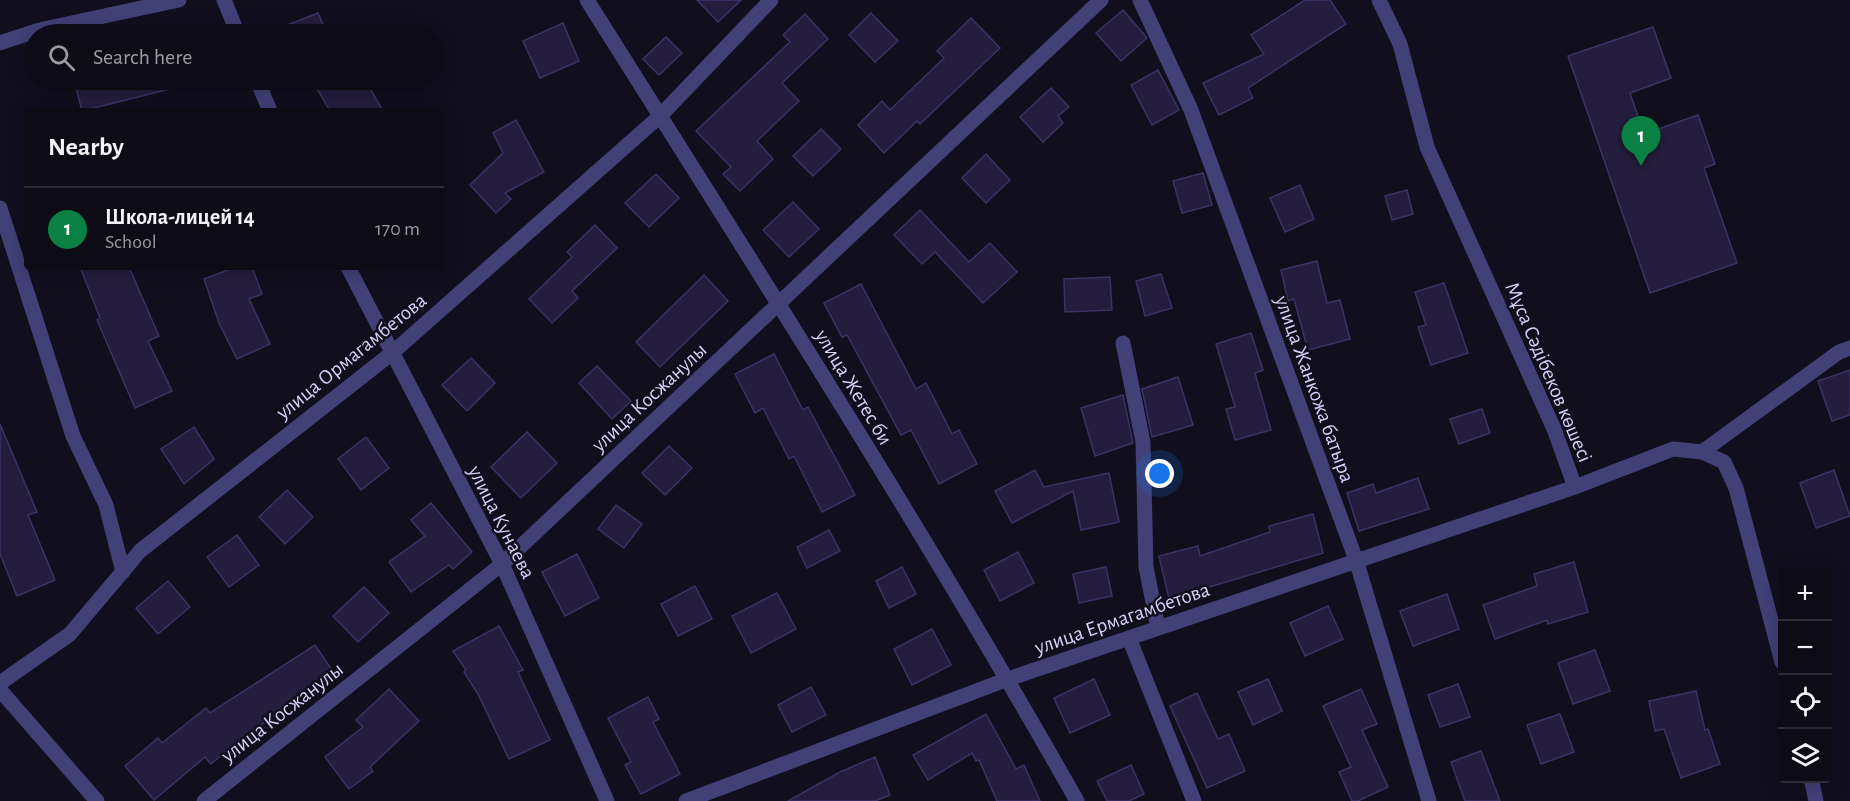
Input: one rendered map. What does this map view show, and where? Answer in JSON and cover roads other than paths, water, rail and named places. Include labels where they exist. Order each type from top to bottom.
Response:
[{"type":"street","points":[[67,24],[179,0]]},
{"type":"street","points":[[224,0],[234,24]]},
{"type":"street","name":"улица Жетес би","points":[[587,0],[778,304],[1008,679],[1077,801]]},
{"type":"street","name":"улица Ормагамбетова","points":[[0,683],[70,634],[140,551],[392,353],[660,117],[771,0]]},
{"type":"street","name":"улица Косжанулы","points":[[204,801],[502,564],[1101,0]]},
{"type":"street","name":"улица Жанкожа батыра","points":[[1140,0],[1191,110],[1356,560],[1429,801]]},
{"type":"street","name":"Мұса Сәдібеков көшесі","points":[[1379,0],[1400,44],[1427,147],[1554,429],[1575,487],[1673,449],[1702,452],[1724,462],[1736,489],[1778,647]]},
{"type":"street","points":[[0,43],[24,35]]},
{"type":"street","points":[[261,90],[269,108]]},
{"type":"street","points":[[0,208],[73,436],[106,505],[123,572]]},
{"type":"street","name":"улица Кунаева","points":[[350,270],[502,564],[607,801]]},
{"type":"street","points":[[1123,343],[1143,442],[1146,567],[1158,628]]},
{"type":"street","points":[[1702,452],[1839,352],[1850,348]]},
{"type":"street","name":"улица Ермагамбетова","points":[[686,801],[1008,679],[1575,487]]},
{"type":"street","points":[[1129,638],[1194,801]]},
{"type":"street","points":[[0,690],[97,801]]},
{"type":"street","points":[[1811,783],[1816,801]]},
{"type":"place","name":"Школа-лицей 14","points":[[1641,166]]}]
